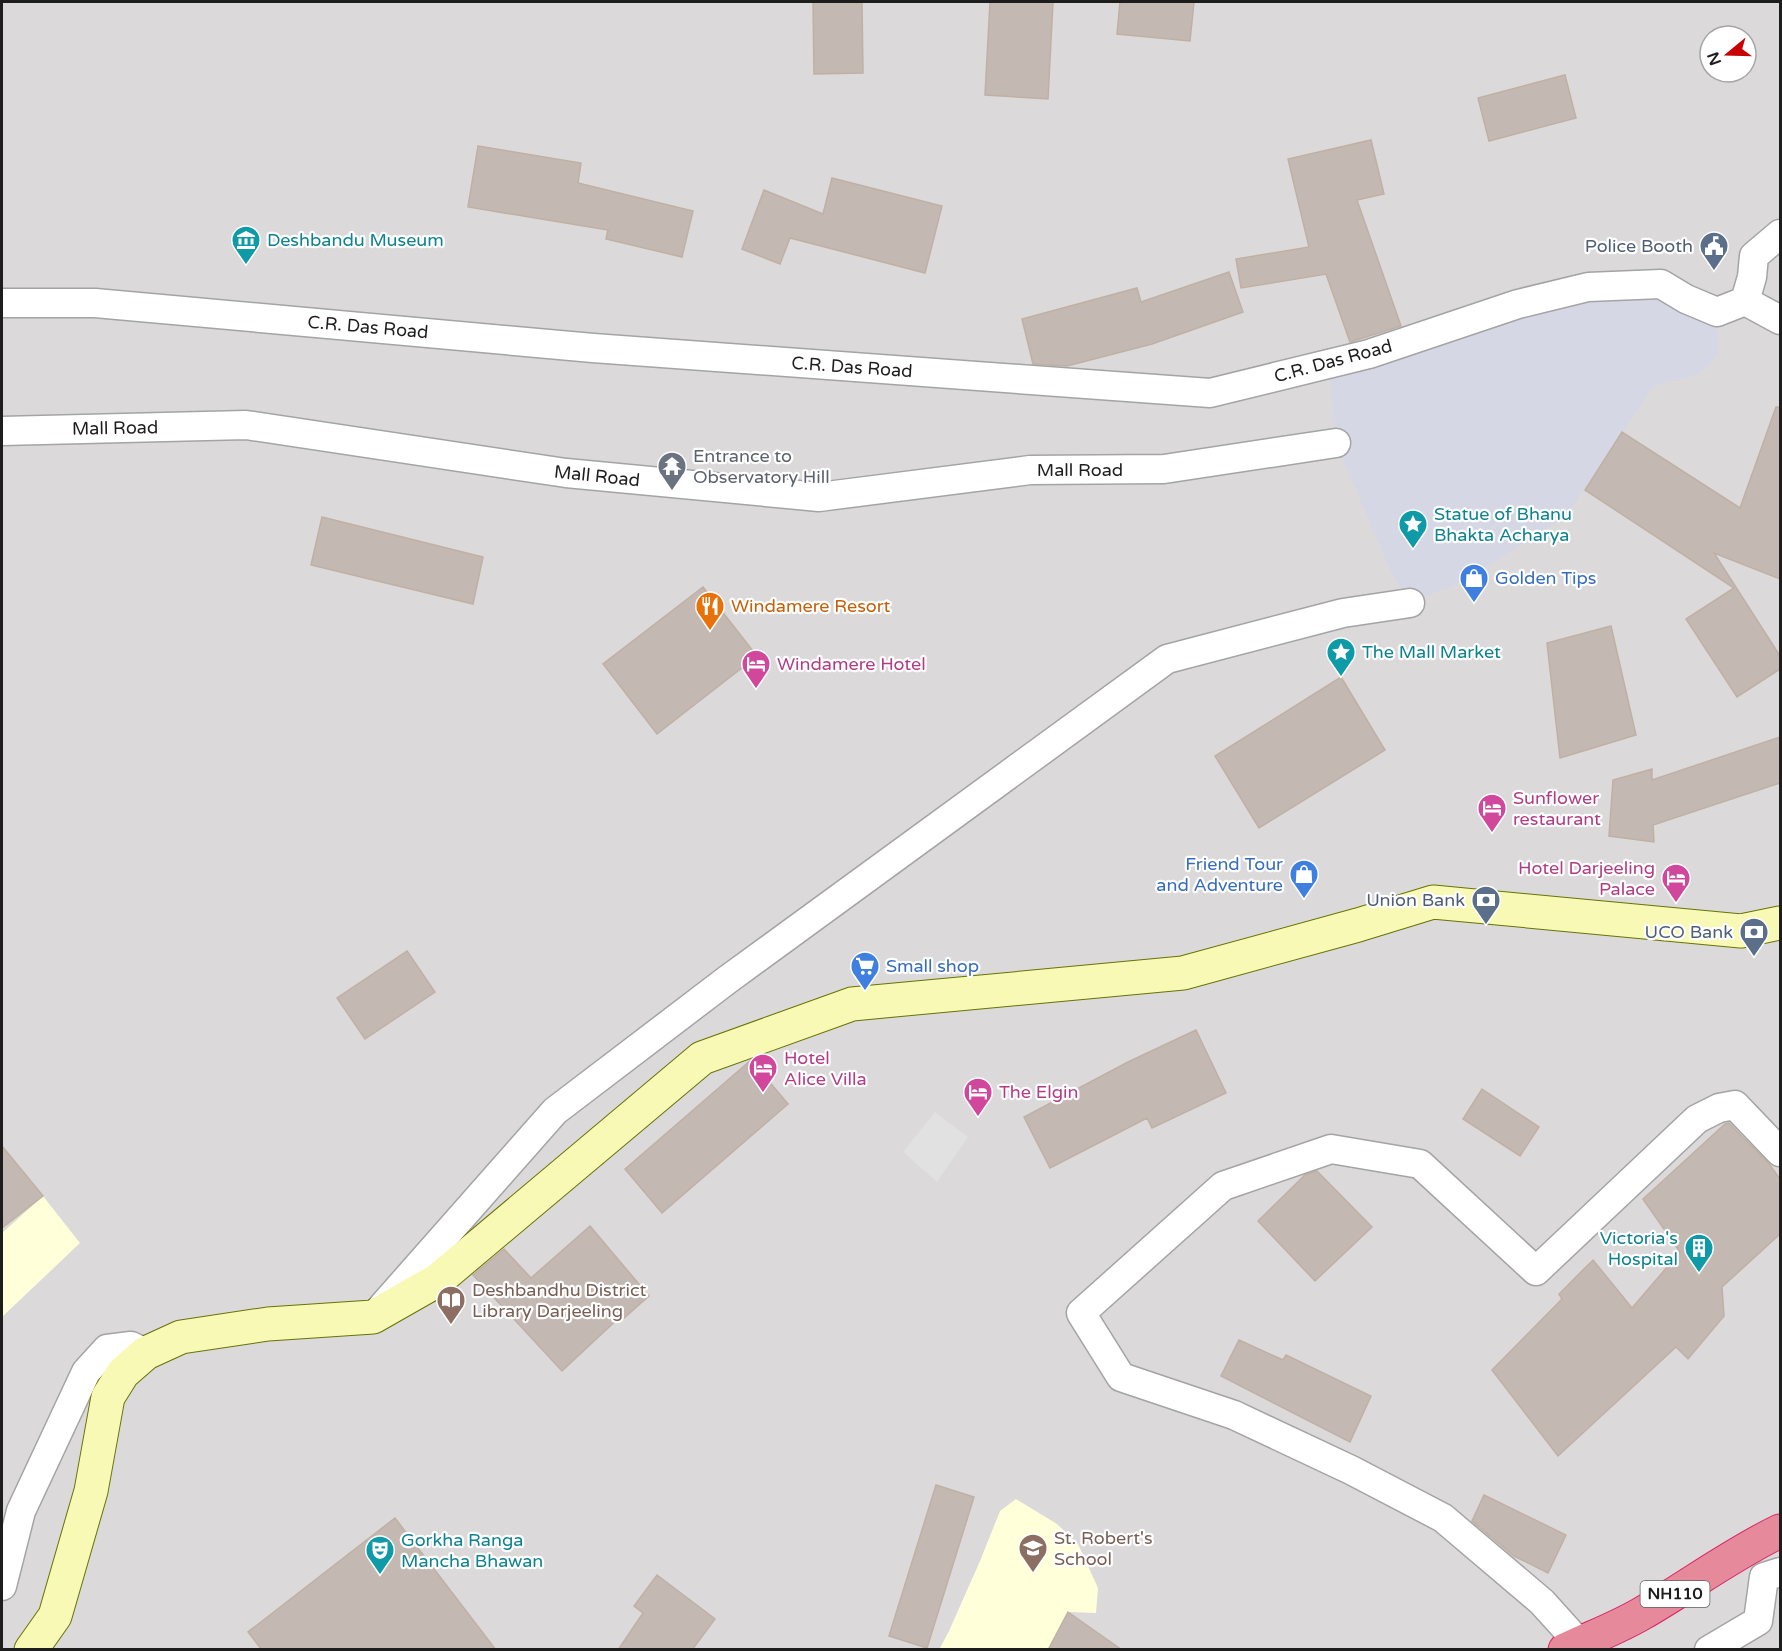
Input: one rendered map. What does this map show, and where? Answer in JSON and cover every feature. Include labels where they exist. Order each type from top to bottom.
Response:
[{"type":"highway","name":"NH110","points":[[1572,1646],[1638,1616],[1730,1558],[1780,1531]]},
{"type":"main road","points":[[31,1650],[55,1616],[90,1491],[108,1397],[123,1373],[146,1353],[181,1337],[268,1324],[373,1317],[438,1280],[702,1058],[852,1004],[1183,973],[1433,902],[1741,931],[1780,923]]},
{"type":"street","points":[[1780,234],[1754,256],[1752,277],[1745,301],[1780,320]]},
{"type":"street","name":"C.R. Das Road","points":[[2,303],[95,303],[593,348],[1210,393],[1369,354],[1518,304],[1588,287],[1661,284],[1686,299],[1718,312],[1745,301]]},
{"type":"street","name":"Mall Road","points":[[2,431],[246,425],[566,473],[819,497],[1030,470],[1164,469],[1336,443]]},
{"type":"street","points":[[373,1317],[555,1112],[727,980],[1167,659],[1343,613],[1410,603]]},
{"type":"street","points":[[1572,1646],[1542,1602],[1443,1518],[1351,1470],[1234,1415],[1121,1377],[1081,1313],[1223,1186],[1331,1149],[1420,1164],[1536,1271],[1696,1119],[1719,1108],[1735,1105],[1780,1152]]},
{"type":"street","points":[[2,1586],[21,1511],[86,1372],[107,1349],[131,1346],[146,1353]]},
{"type":"street","points":[[1709,1650],[1758,1621],[1764,1577],[1780,1572]]},
{"type":"shaded area","points":[[2,2],[1780,2],[1780,1649],[2,1649]]},
{"type":"shaded area","points":[[1616,289],[1715,303],[1718,355],[1699,374],[1654,386],[1565,517],[1461,582],[1410,603],[1392,574],[1336,443],[1330,379],[1372,352]]},
{"type":"shaded area","points":[[935,1112],[968,1137],[937,1182],[903,1152]]},
{"type":"shaded area","points":[[43,1196],[80,1243],[2,1317],[2,1233]]},
{"type":"shaded area","name":"St. Robert's School","points":[[1016,1499],[1057,1524],[1078,1544],[1098,1588],[1096,1613],[1068,1612],[1048,1649],[939,1650],[1000,1511]]},
{"type":"building","points":[[813,2],[862,2],[863,73],[814,74]]},
{"type":"building","points":[[990,2],[1053,2],[1048,99],[985,95]]},
{"type":"building","points":[[1120,2],[1194,2],[1190,41],[1117,34]]},
{"type":"building","points":[[1565,75],[1576,118],[1489,141],[1478,98]]},
{"type":"building","points":[[1371,140],[1384,194],[1357,200],[1401,326],[1350,342],[1326,274],[1241,288],[1236,259],[1309,247],[1288,159]]},
{"type":"building","points":[[478,146],[581,163],[578,183],[693,211],[682,257],[606,239],[608,230],[468,207]]},
{"type":"building","points":[[832,178],[942,206],[925,273],[790,238],[780,264],[742,249],[764,190],[823,214]]},
{"type":"building","points":[[1229,272],[1243,312],[1152,344],[1067,366],[1033,364],[1022,319],[1137,288],[1141,302]]},
{"type":"building","points":[[1776,407],[1780,407],[1780,579],[1714,553],[1780,656],[1780,669],[1737,697],[1686,619],[1734,588],[1585,490],[1622,432],[1740,508]]},
{"type":"building","points":[[322,517],[483,557],[473,604],[311,565]]},
{"type":"building","points":[[703,587],[757,656],[657,734],[603,664]]},
{"type":"building","points":[[1611,626],[1636,735],[1560,758],[1547,643]]},
{"type":"building","points":[[1341,677],[1385,750],[1259,828],[1215,756]]},
{"type":"building","points":[[1780,737],[1780,783],[1653,825],[1654,842],[1609,836],[1613,780],[1652,769],[1652,780]]},
{"type":"building","points":[[407,951],[435,992],[365,1039],[337,998]]},
{"type":"building","points":[[1196,1030],[1226,1093],[1152,1128],[1147,1118],[1050,1168],[1024,1117],[1128,1062]]},
{"type":"building","points":[[751,1060],[788,1104],[662,1213],[625,1169]]},
{"type":"building","points":[[1482,1089],[1539,1127],[1520,1156],[1463,1119]]},
{"type":"building","name":"Victoria's Hospital","points":[[1729,1123],[1770,1165],[1780,1179],[1780,1234],[1722,1287],[1724,1316],[1688,1359],[1676,1347],[1558,1456],[1492,1370],[1562,1299],[1559,1294],[1593,1260],[1632,1308],[1680,1252],[1643,1199],[1725,1124]]},
{"type":"building","points":[[2,1146],[43,1196],[2,1228]]},
{"type":"building","points":[[1317,1171],[1372,1227],[1315,1281],[1258,1221],[1305,1175]]},
{"type":"building","points":[[590,1226],[649,1296],[624,1318],[622,1315],[562,1371],[473,1275],[504,1249],[531,1278]]},
{"type":"building","points":[[1239,1340],[1283,1360],[1286,1355],[1371,1396],[1350,1442],[1221,1376]]},
{"type":"building","points":[[936,1485],[974,1497],[927,1648],[889,1636]]},
{"type":"building","points":[[1484,1495],[1566,1535],[1548,1573],[1514,1556],[1472,1521]]},
{"type":"building","name":"Gorkha Ranga Mancha Bhawan","points":[[395,1518],[496,1650],[262,1650],[248,1632]]},
{"type":"building","points":[[657,1575],[715,1619],[692,1650],[618,1650],[643,1613],[634,1606]]},
{"type":"building","name":"St. Robert's School","points":[[1068,1612],[1122,1650],[1048,1650]]},
{"type":"place","name":"Deshbandu Museum","points":[[246,266]]},
{"type":"place","name":"Police Booth","points":[[1714,272]]},
{"type":"place","name":"Entrance to Observatory Hill","points":[[672,492]]},
{"type":"place","name":"Statue of Bhanu Bhakta Acharya","points":[[1413,550]]},
{"type":"place","name":"Golden Tips","points":[[1474,604]]},
{"type":"place","name":"Windamere Resort","points":[[710,632]]},
{"type":"place","name":"The Mall Market","points":[[1341,678]]},
{"type":"place","name":"Windamere Hotel","points":[[756,690]]},
{"type":"place","name":"Sunflower restaurant","points":[[1492,834]]},
{"type":"place","name":"Friend Tour and Adventure","points":[[1304,900]]},
{"type":"place","name":"Hotel Darjeeling Palace","points":[[1676,904]]},
{"type":"place","name":"Union Bank","points":[[1486,926]]},
{"type":"place","name":"UCO Bank","points":[[1754,958]]},
{"type":"place","name":"Small shop","points":[[865,992]]},
{"type":"place","name":"Hotel Alice Villa","points":[[763,1094]]},
{"type":"place","name":"The Elgin","points":[[978,1118]]},
{"type":"place","name":"Victoria's Hospital","points":[[1699,1274]]},
{"type":"place","name":"Deshbandhu District Library Darjeeling","points":[[451,1326]]},
{"type":"place","name":"St. Robert's School","points":[[1033,1574]]},
{"type":"place","name":"Gorkha Ranga Mancha Bhawan","points":[[380,1576]]}]
